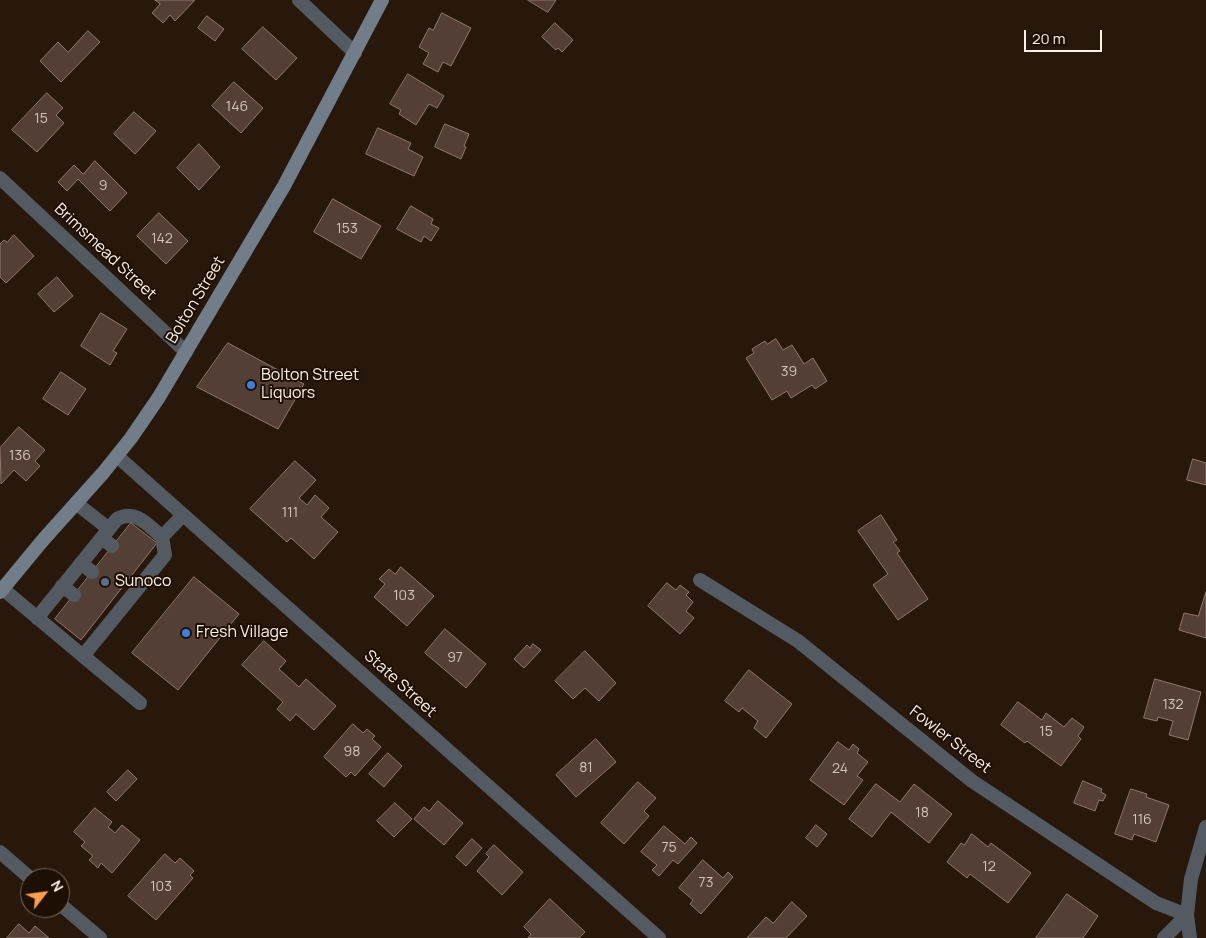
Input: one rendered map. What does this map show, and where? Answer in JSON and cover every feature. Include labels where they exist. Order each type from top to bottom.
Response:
[{"type":"main road","name":"Bolton Street","points":[[1,590],[117,456],[159,397],[284,186],[382,0]]},
{"type":"street","points":[[299,0],[354,53]]},
{"type":"street","name":"Brimsmead Street","points":[[0,178],[186,352]]},
{"type":"street","name":"State Street","points":[[117,456],[659,938]]},
{"type":"street","points":[[76,503],[108,538]]},
{"type":"street","points":[[36,618],[62,586],[86,568],[108,538],[117,520],[125,515],[134,516],[144,521],[162,537],[165,555],[142,572],[105,619],[83,656]]},
{"type":"street","points":[[162,537],[182,515]]},
{"type":"street","name":"Fowler Street","points":[[700,580],[798,641],[972,781],[1156,903],[1187,915]]},
{"type":"street","points":[[62,586],[74,595]]},
{"type":"street","points":[[1,590],[140,703]]},
{"type":"street","points":[[1190,938],[1187,915],[1191,879],[1206,827]]},
{"type":"street","points":[[0,852],[20,869]]},
{"type":"street","points":[[70,912],[100,938]]},
{"type":"street","points":[[1164,938],[1187,915]]},
{"type":"building","points":[[155,0],[195,0],[175,21],[170,15],[163,23],[152,13],[160,4]]},
{"type":"building","points":[[528,0],[556,0],[548,12]]},
{"type":"building","points":[[442,13],[471,28],[451,66],[443,62],[438,72],[423,64],[429,53],[419,47],[429,28],[433,30]]},
{"type":"building","points":[[207,16],[224,29],[215,41],[198,28]]},
{"type":"building","points":[[555,23],[573,40],[562,52],[558,48],[556,50],[542,37]]},
{"type":"building","points":[[263,27],[297,58],[276,80],[242,49]]},
{"type":"building","points":[[88,31],[100,42],[61,82],[40,61],[58,42],[68,52]]},
{"type":"building","points":[[408,74],[444,96],[437,108],[429,104],[416,125],[399,114],[401,110],[390,104]]},
{"type":"building","points":[[234,82],[263,108],[241,133],[212,106]]},
{"type":"building","points":[[47,93],[63,108],[56,115],[64,123],[37,152],[12,130]]},
{"type":"building","points":[[134,112],[156,131],[135,154],[114,134]]},
{"type":"building","points":[[445,124],[469,134],[461,159],[435,147]]},
{"type":"building","points":[[378,128],[411,143],[408,149],[423,157],[414,176],[366,154]]},
{"type":"building","points":[[199,144],[220,167],[199,190],[177,168]]},
{"type":"building","points":[[95,161],[127,193],[110,211],[78,179],[67,191],[58,182],[74,165],[83,174]]},
{"type":"building","points":[[333,199],[381,226],[361,259],[314,232]]},
{"type":"building","points":[[411,206],[433,219],[431,224],[439,228],[431,241],[424,236],[421,242],[397,229]]},
{"type":"building","points":[[159,213],[188,241],[166,264],[137,236]]},
{"type":"building","points":[[14,235],[34,256],[6,283],[0,277],[0,244],[4,240],[7,242]]},
{"type":"building","points":[[57,277],[73,296],[54,312],[38,294]]},
{"type":"building","points":[[101,313],[127,329],[113,351],[117,353],[110,365],[81,346]]},
{"type":"building","points":[[776,339],[783,350],[792,345],[804,364],[813,358],[827,381],[815,389],[812,385],[791,398],[787,391],[772,400],[746,358],[754,353],[752,349],[765,341],[767,344]]},
{"type":"building","name":"Bolton Street Liquors","points":[[228,343],[304,384],[278,429],[197,387]]},
{"type":"building","points":[[61,372],[86,389],[68,415],[43,399]]},
{"type":"building","points":[[19,427],[45,450],[35,461],[40,466],[26,481],[14,470],[1,484],[0,448]]},
{"type":"building","points":[[1193,459],[1206,463],[1206,485],[1187,480]]},
{"type":"building","points":[[295,461],[316,480],[299,498],[307,505],[315,495],[329,508],[321,517],[338,532],[314,559],[291,538],[287,542],[250,509]]},
{"type":"building","points":[[881,515],[897,540],[893,542],[900,551],[897,553],[928,599],[898,620],[873,585],[888,574],[858,531]]},
{"type":"building","name":"Sunoco","points":[[131,523],[157,543],[81,640],[55,619]]},
{"type":"building","points":[[401,567],[434,596],[407,626],[374,597],[385,584],[379,579],[389,569],[395,574]]},
{"type":"building","name":"Fresh Village","points":[[194,577],[239,614],[178,690],[132,653]]},
{"type":"building","points":[[667,583],[676,590],[680,585],[689,592],[686,595],[693,602],[686,611],[694,618],[680,634],[648,606]]},
{"type":"building","points":[[1206,592],[1206,638],[1179,630],[1184,613],[1198,616]]},
{"type":"building","points":[[445,629],[486,664],[466,688],[425,653]]},
{"type":"building","points":[[264,641],[286,661],[279,669],[299,687],[306,679],[336,706],[314,730],[296,714],[290,721],[277,709],[283,702],[242,665]]},
{"type":"building","points":[[533,644],[541,650],[524,668],[514,659],[527,645],[530,648]]},
{"type":"building","points":[[585,651],[616,683],[599,701],[585,688],[573,699],[555,681]]},
{"type":"building","points":[[749,670],[792,704],[766,738],[754,728],[758,721],[742,708],[739,712],[725,701]]},
{"type":"building","points":[[1155,679],[1201,692],[1188,740],[1169,735],[1173,721],[1158,717],[1157,721],[1144,718]]},
{"type":"building","points":[[1018,702],[1042,720],[1046,713],[1064,727],[1072,718],[1084,727],[1078,736],[1081,739],[1061,766],[1001,725]]},
{"type":"building","points":[[353,724],[363,733],[367,729],[375,736],[372,739],[381,747],[355,776],[351,772],[346,777],[324,757]]},
{"type":"building","points":[[596,739],[616,762],[576,797],[556,775]]},
{"type":"building","points":[[838,742],[849,750],[853,744],[859,749],[857,753],[868,762],[857,776],[863,780],[844,805],[810,780]]},
{"type":"building","points":[[388,753],[402,766],[384,787],[369,774]]},
{"type":"building","points":[[128,770],[137,779],[116,801],[107,792]]},
{"type":"building","points":[[1083,781],[1102,789],[1101,792],[1106,795],[1103,801],[1099,800],[1095,811],[1074,803]]},
{"type":"building","points":[[638,782],[656,798],[644,811],[649,816],[624,844],[601,823]]},
{"type":"building","points":[[876,784],[900,802],[914,784],[952,814],[929,843],[891,812],[872,837],[849,819]]},
{"type":"building","points":[[1131,789],[1147,794],[1146,797],[1169,805],[1156,842],[1134,834],[1132,840],[1115,834]]},
{"type":"building","points":[[438,801],[463,823],[444,845],[414,819],[424,807],[429,811]]},
{"type":"building","points":[[395,803],[412,819],[394,837],[377,821]]},
{"type":"building","points":[[95,808],[112,822],[108,827],[115,833],[122,825],[140,840],[112,873],[101,863],[98,868],[89,860],[93,856],[81,846],[85,842],[74,832]]},
{"type":"building","points":[[816,825],[827,834],[817,847],[806,838]]},
{"type":"building","points":[[664,826],[685,844],[691,837],[697,843],[678,864],[673,860],[659,876],[652,870],[657,865],[641,852]]},
{"type":"building","points":[[972,834],[988,847],[991,843],[1031,873],[1008,903],[970,874],[967,878],[947,862],[961,843],[964,845]]},
{"type":"building","points":[[472,839],[482,848],[466,866],[456,857]]},
{"type":"building","points":[[494,845],[523,872],[502,895],[477,871],[489,857],[486,854]]},
{"type":"building","points":[[165,854],[175,863],[180,858],[194,871],[190,875],[193,878],[156,920],[128,896]]},
{"type":"building","points":[[703,860],[723,878],[728,872],[733,877],[701,914],[690,904],[693,900],[679,888]]},
{"type":"building","points":[[1067,894],[1098,916],[1083,938],[1036,938]]},
{"type":"building","points":[[550,899],[585,932],[579,938],[528,938],[531,934],[524,927]]},
{"type":"building","points":[[792,902],[807,916],[786,938],[747,938],[766,917],[773,923]]},
{"type":"building","points":[[19,924],[29,933],[35,926],[49,938],[7,938]]},
{"type":"place","name":"Bolton Street Liquors","points":[[251,385]]},
{"type":"place","name":"Sunoco","points":[[105,582]]},
{"type":"place","name":"Fresh Village","points":[[186,633]]}]
